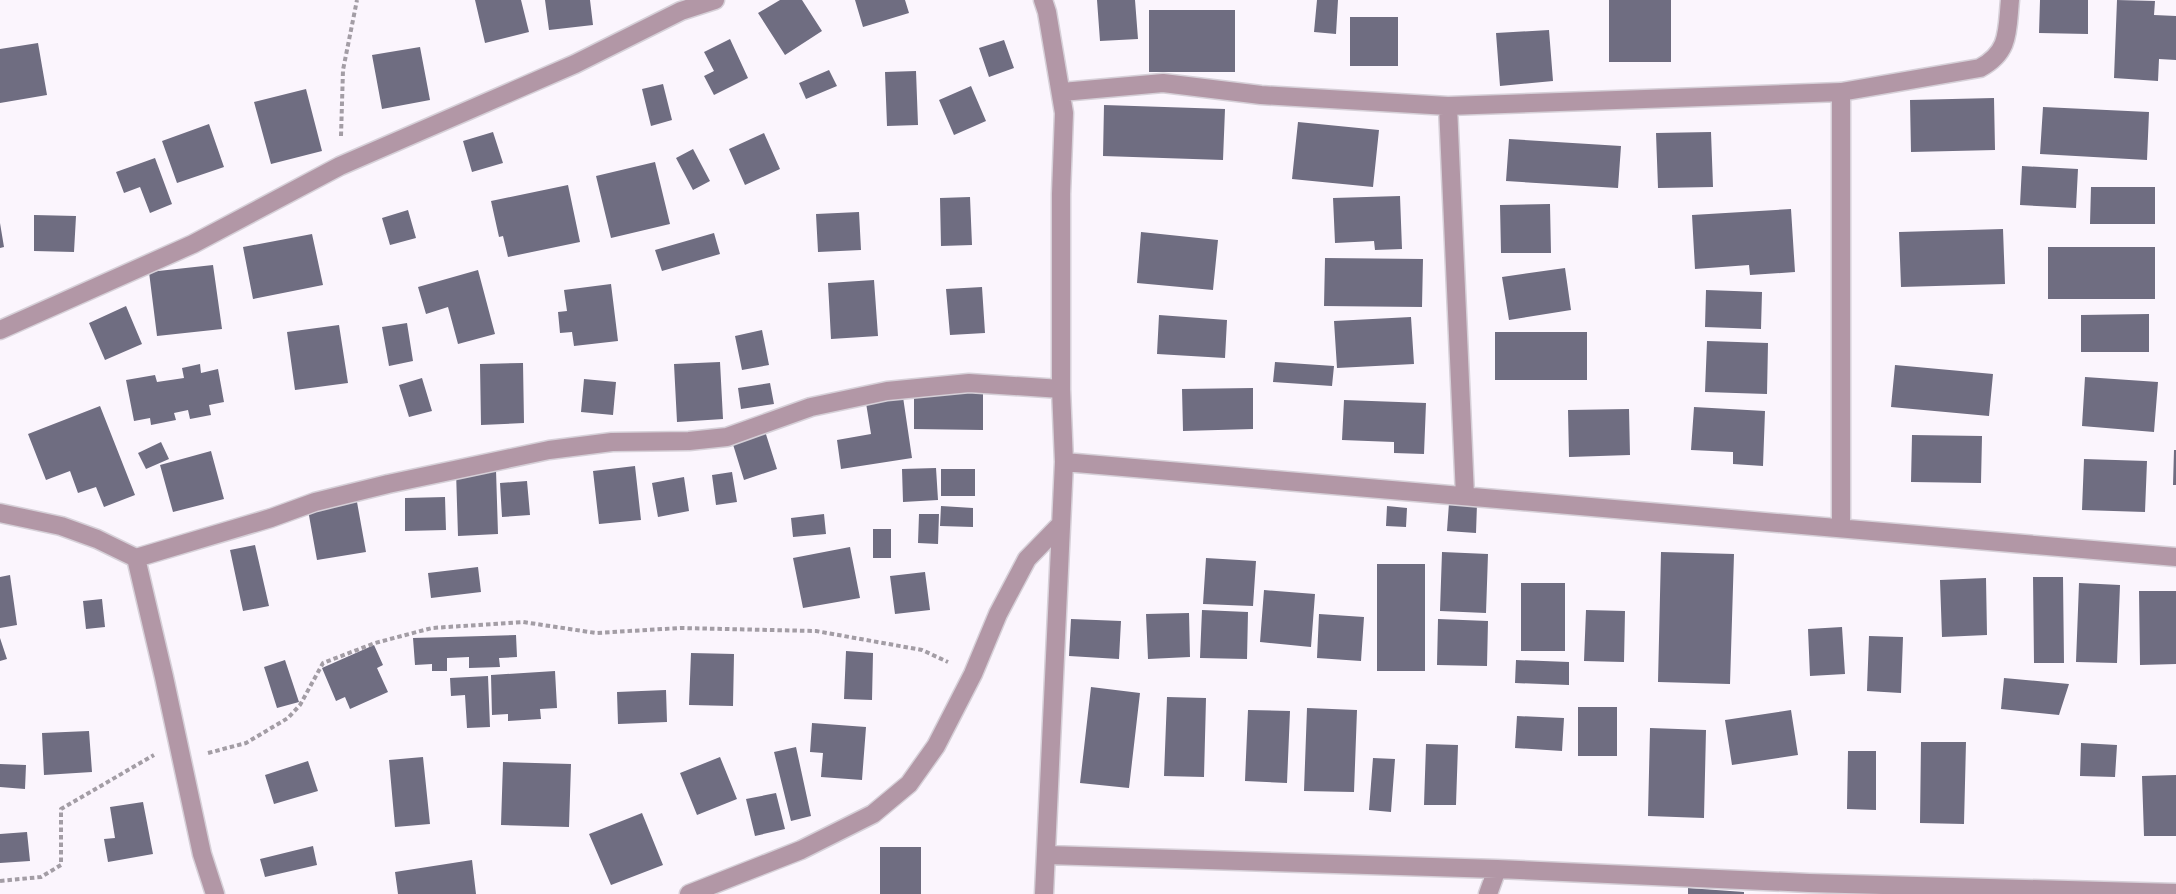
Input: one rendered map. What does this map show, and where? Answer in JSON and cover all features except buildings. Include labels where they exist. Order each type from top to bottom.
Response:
[{"type":"street","points":[[0,330],[193,244],[340,166],[575,64],[681,11],[716,0]]},
{"type":"street","points":[[1043,0],[1064,112],[1061,194],[1061,389],[1064,462],[1044,894]]},
{"type":"street","points":[[1062,92],[1163,83],[1261,95],[1448,106],[1841,92],[1980,68],[1992,62],[2002,51],[2010,0]]},
{"type":"street","points":[[1841,92],[1841,528]]},
{"type":"street","points":[[1448,106],[1465,496]]},
{"type":"street","points":[[0,513],[61,525],[136,558],[271,518],[315,502],[549,450],[612,442],[689,441],[727,437],[811,407],[886,391],[969,384],[1061,389]]},
{"type":"street","points":[[1064,462],[2176,556]]},
{"type":"street","points":[[689,894],[801,850],[873,814],[909,784],[936,746],[973,674],[998,614],[1027,559],[1061,524]]},
{"type":"street","points":[[136,558],[202,854],[215,894]]},
{"type":"street","points":[[1047,855],[1497,869],[1808,889],[2176,893]]},
{"type":"street","points":[[1488,894],[1497,869]]},
{"type":"path","points":[[340,166],[343,70],[357,0]]},
{"type":"path","points":[[0,881],[41,877],[61,865],[61,809],[167,747],[182,759],[246,743],[288,718],[300,705],[323,663],[375,643],[432,628],[523,622],[596,633],[680,628],[816,631],[922,650],[973,674]]}]
